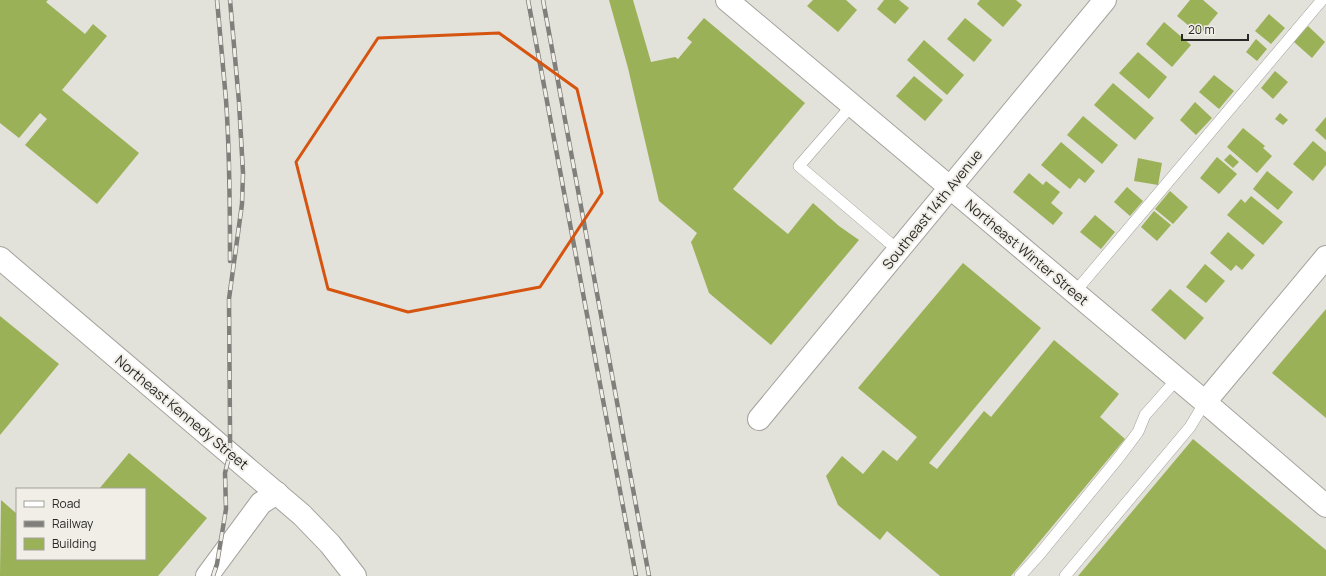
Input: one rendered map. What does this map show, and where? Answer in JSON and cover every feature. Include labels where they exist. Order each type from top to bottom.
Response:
[{"type":"street","name":"Northeast Winter Street","points":[[727,0],[1075,292],[1326,506]]},
{"type":"street","name":"Southeast 14th Avenue","points":[[759,419],[1105,0]]},
{"type":"street","points":[[1205,402],[1326,257]]},
{"type":"street","name":"Northeast Kennedy Street","points":[[0,258],[302,515],[330,544],[355,576]]},
{"type":"street","points":[[207,576],[261,503],[277,493]]},
{"type":"lane","points":[[1075,292],[1322,0]]},
{"type":"lane","points":[[852,105],[799,166],[898,250]]},
{"type":"lane","points":[[1020,576],[1120,456],[1138,432],[1145,415],[1177,379]]},
{"type":"lane","points":[[1065,576],[1190,427],[1205,402]]},
{"type":"highlighted area","points":[[499,33],[577,89],[602,193],[540,287],[408,312],[328,289],[296,162],[378,38]]},
{"type":"building","points":[[0,0],[48,0],[46,2],[85,34],[93,24],[107,36],[62,90],[139,153],[97,204],[25,145],[47,119],[40,113],[19,138],[0,123]]},
{"type":"building","points":[[609,0],[633,0],[651,62],[675,57],[678,59],[692,42],[687,38],[704,18],[805,103],[733,189],[788,234],[813,203],[839,226],[859,240],[771,345],[709,293],[691,242],[697,233],[659,201],[628,68]]},
{"type":"building","points":[[813,0],[846,0],[857,10],[838,32],[807,6]]},
{"type":"building","points":[[884,0],[899,0],[909,8],[895,24],[877,9]]},
{"type":"building","points":[[980,0],[1016,0],[1022,5],[1003,27],[977,4]]},
{"type":"building","points":[[1190,0],[1203,0],[1218,13],[1200,35],[1177,16]]},
{"type":"building","points":[[1269,14],[1285,28],[1271,44],[1255,31]]},
{"type":"building","points":[[965,18],[992,40],[974,62],[947,39]]},
{"type":"building","points":[[1164,22],[1191,45],[1172,67],[1146,44]]},
{"type":"building","points":[[1308,26],[1325,42],[1312,58],[1294,42]]},
{"type":"building","points":[[1256,39],[1267,49],[1257,61],[1246,52]]},
{"type":"building","points":[[924,40],[964,75],[947,95],[907,60]]},
{"type":"building","points":[[1138,52],[1167,77],[1149,99],[1119,73]]},
{"type":"building","points":[[1275,71],[1288,82],[1273,99],[1261,88]]},
{"type":"building","points":[[1214,75],[1234,91],[1219,109],[1199,92]]},
{"type":"building","points":[[914,76],[943,100],[925,121],[896,96]]},
{"type":"building","points":[[1113,83],[1154,118],[1135,140],[1094,105]]},
{"type":"building","points":[[1195,102],[1212,118],[1196,135],[1180,120]]},
{"type":"building","points":[[1280,113],[1288,120],[1283,125],[1275,119]]},
{"type":"building","points":[[1083,116],[1118,145],[1102,164],[1067,135]]},
{"type":"building","points":[[1326,117],[1326,140],[1315,130]]},
{"type":"building","points":[[1243,128],[1265,146],[1263,148],[1272,156],[1257,173],[1227,147]]},
{"type":"building","points":[[1313,141],[1326,152],[1326,165],[1313,181],[1293,164]]},
{"type":"building","points":[[1061,142],[1095,171],[1085,183],[1079,178],[1070,189],[1041,165]]},
{"type":"building","points":[[1230,154],[1239,162],[1233,168],[1224,160]]},
{"type":"building","points":[[1217,157],[1237,174],[1219,194],[1200,178]]},
{"type":"building","points":[[1138,158],[1162,163],[1158,185],[1134,181]]},
{"type":"building","points":[[1267,171],[1293,192],[1278,210],[1253,189]]},
{"type":"building","points":[[1029,173],[1043,185],[1046,181],[1060,192],[1051,203],[1063,213],[1053,225],[1013,192]]},
{"type":"building","points":[[1127,187],[1143,201],[1130,216],[1114,202]]},
{"type":"building","points":[[1170,191],[1188,207],[1173,224],[1155,209]]},
{"type":"building","points":[[1251,196],[1283,222],[1263,245],[1227,215],[1241,199],[1245,203]]},
{"type":"building","points":[[1154,211],[1171,225],[1157,241],[1141,227]]},
{"type":"building","points":[[1095,215],[1115,232],[1101,249],[1080,232]]},
{"type":"building","points":[[1228,232],[1255,255],[1242,270],[1236,265],[1231,271],[1210,253]]},
{"type":"building","points":[[963,263],[1041,328],[929,463],[937,469],[984,411],[991,417],[1054,340],[1119,394],[1100,417],[1125,439],[1011,576],[940,576],[887,531],[880,540],[838,505],[826,476],[842,456],[863,474],[883,450],[897,461],[917,437],[858,388]]},
{"type":"building","points":[[1205,264],[1225,281],[1206,303],[1186,287]]},
{"type":"building","points":[[1170,289],[1204,318],[1185,340],[1151,310]]},
{"type":"building","points":[[1326,309],[1326,418],[1272,373]]},
{"type":"building","points":[[0,316],[59,364],[0,435]]},
{"type":"building","points":[[1193,439],[1326,550],[1326,576],[1078,576]]},
{"type":"building","points":[[129,453],[207,518],[158,576],[0,576],[1,500],[16,513],[16,560],[146,560],[146,488],[100,488]]},
{"type":"railway","points":[[217,0],[227,120],[230,181],[230,261]]},
{"type":"railway","points":[[213,576],[217,564],[226,509],[225,473],[230,453],[229,299],[242,204],[243,173],[239,102],[230,0]]},
{"type":"railway","points":[[528,0],[636,576]]},
{"type":"railway","points":[[543,0],[649,576]]}]
